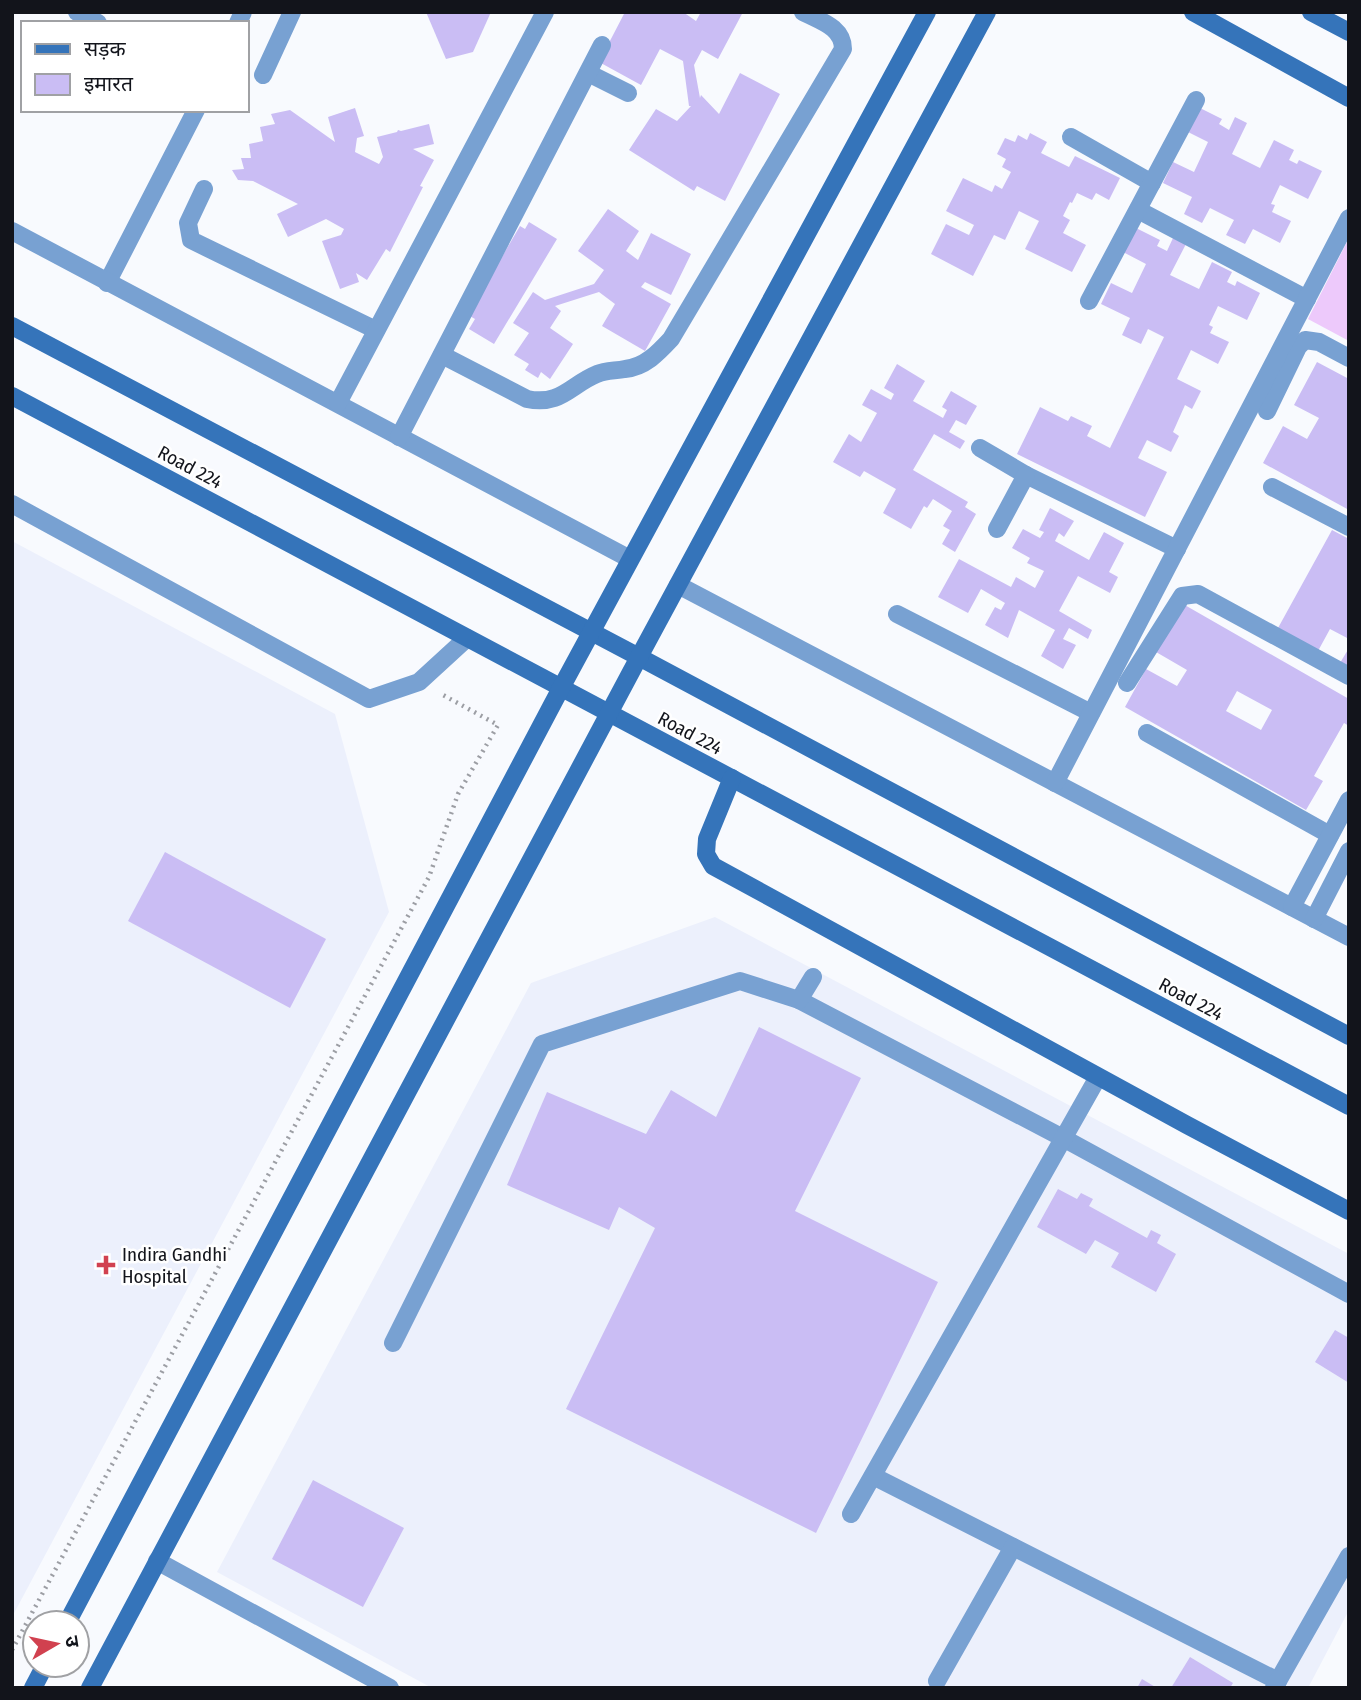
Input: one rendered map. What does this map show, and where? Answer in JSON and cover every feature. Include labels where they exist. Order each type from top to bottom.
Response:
[{"type":"street","points":[[77,12],[94,21]]},
{"type":"street","points":[[263,75],[292,12]]},
{"type":"street","points":[[338,403],[545,12]]},
{"type":"street","points":[[442,355],[527,399],[539,401],[555,399],[569,393],[585,379],[604,371],[629,369],[652,358],[670,339],[843,50],[843,41],[838,30],[803,12]]},
{"type":"street","points":[[75,1609],[561,688],[927,12]]},
{"type":"street","points":[[90,1688],[639,657],[988,12]]},
{"type":"street","points":[[1193,12],[1349,98]]},
{"type":"street","points":[[1311,12],[1334,17],[1349,32]]},
{"type":"street","points":[[400,437],[602,45]]},
{"type":"street","points":[[588,73],[628,93]]},
{"type":"street","points":[[1089,301],[1196,100]]},
{"type":"street","points":[[107,283],[195,112]]},
{"type":"street","points":[[1071,136],[1153,183]]},
{"type":"street","points":[[204,189],[188,223],[191,240],[376,330]]},
{"type":"street","points":[[1138,210],[1307,299]]},
{"type":"street","points":[[1055,783],[1349,218]]},
{"type":"street","points":[[12,231],[630,559]]},
{"type":"street","points":[[12,326],[1349,1036]]},
{"type":"street","points":[[1267,411],[1298,347],[1305,340],[1320,342],[1349,358]]},
{"type":"street","name":"Road 224","points":[[12,396],[1349,1106]]},
{"type":"street","points":[[980,448],[1026,475],[1177,550]]},
{"type":"street","points":[[997,529],[1026,475]]},
{"type":"street","points":[[1272,487],[1349,527]]},
{"type":"street","points":[[12,504],[369,699],[419,682],[467,638]]},
{"type":"street","points":[[678,585],[1349,937]]},
{"type":"street","points":[[1127,683],[1182,596],[1190,594],[1198,594],[1349,676]]},
{"type":"street","points":[[897,614],[1091,713]]},
{"type":"street","points":[[1147,733],[1330,835]]},
{"type":"street","points":[[732,779],[707,839],[706,854],[713,866],[1349,1211]]},
{"type":"street","points":[[1292,907],[1349,800]]},
{"type":"street","points":[[1314,919],[1347,857]]},
{"type":"street","points":[[799,1000],[813,977]]},
{"type":"street","points":[[393,1343],[542,1044],[740,981],[799,1000],[1349,1294]]},
{"type":"street","points":[[851,1514],[1098,1077]]},
{"type":"street","points":[[873,1476],[1276,1685],[1349,1556]]},
{"type":"street","points":[[937,1681],[1013,1547]]},
{"type":"street","points":[[158,1561],[390,1688]]},
{"type":"path","points":[[12,1650],[429,877],[458,794],[498,725],[419,682]]},
{"type":"shaded area","points":[[1349,238],[1349,341],[1308,319]]},
{"type":"shaded area","name":"Indira Gandhi Hospital","points":[[12,541],[335,714],[389,912],[12,1617]]},
{"type":"shaded area","points":[[715,917],[1349,1254],[1349,1610],[1308,1688],[432,1688],[217,1572],[531,983]]},
{"type":"building","points":[[426,12],[491,12],[473,52],[446,59]]},
{"type":"building","points":[[625,12],[683,12],[696,21],[701,12],[743,12],[718,59],[702,50],[694,65],[700,98],[701,95],[719,114],[740,73],[780,94],[725,201],[697,186],[694,191],[629,150],[656,109],[677,121],[691,106],[683,61],[660,49],[641,85],[599,62]]},
{"type":"building","points":[[1196,106],[1222,119],[1219,124],[1229,130],[1235,117],[1247,123],[1232,154],[1260,168],[1274,140],[1294,150],[1289,160],[1297,164],[1299,160],[1322,171],[1308,199],[1280,185],[1271,204],[1275,205],[1272,212],[1291,221],[1280,243],[1253,229],[1245,244],[1226,235],[1234,220],[1210,208],[1202,223],[1184,214],[1192,197],[1163,183],[1173,162],[1194,172],[1208,142],[1184,130]]},
{"type":"building","points":[[355,108],[364,136],[357,138],[355,152],[379,164],[383,157],[377,137],[429,124],[434,144],[413,149],[434,160],[390,252],[386,249],[367,280],[356,273],[359,282],[340,289],[322,241],[341,235],[344,229],[326,219],[288,237],[277,214],[298,204],[253,181],[238,180],[232,170],[244,169],[241,158],[251,158],[249,144],[263,141],[260,127],[275,124],[271,114],[290,110],[335,142],[328,117]]},
{"type":"building","points":[[1030,133],[1047,142],[1041,153],[1069,167],[1075,156],[1120,178],[1109,200],[1096,193],[1092,200],[1077,193],[1072,203],[1070,202],[1063,216],[1070,220],[1063,233],[1086,245],[1072,272],[1025,249],[1039,221],[1019,211],[1005,240],[994,235],[973,276],[931,254],[946,224],[969,235],[974,225],[946,211],[963,178],[992,192],[995,185],[1002,189],[1011,172],[1002,167],[1006,159],[997,154],[1005,138],[1015,142],[1018,135],[1027,140]]},
{"type":"building","points":[[608,209],[639,231],[626,251],[638,260],[651,233],[691,254],[671,295],[645,282],[641,287],[671,304],[645,351],[602,326],[615,304],[599,292],[555,306],[561,311],[550,328],[573,344],[550,379],[541,372],[538,378],[525,370],[529,364],[514,355],[529,333],[513,323],[533,292],[545,300],[594,284],[604,270],[578,251]]},
{"type":"building","points":[[529,222],[557,239],[494,344],[469,329],[475,319],[468,315],[520,226],[525,229]]},
{"type":"building","points":[[1134,227],[1160,240],[1157,246],[1167,251],[1173,238],[1186,244],[1170,275],[1199,289],[1212,262],[1232,272],[1227,282],[1235,286],[1237,281],[1260,293],[1247,320],[1218,306],[1209,325],[1213,327],[1210,333],[1229,342],[1218,364],[1191,350],[1177,379],[1201,391],[1192,409],[1185,405],[1173,432],[1179,436],[1171,452],[1147,440],[1138,458],[1167,472],[1145,517],[1017,454],[1040,407],[1068,421],[1071,416],[1092,426],[1087,436],[1110,448],[1164,337],[1148,329],[1141,344],[1122,335],[1130,318],[1101,304],[1111,283],[1132,293],[1146,264],[1123,252]]},
{"type":"building","points":[[1317,362],[1349,379],[1349,510],[1263,463],[1283,426],[1307,439],[1319,418],[1294,405]]},
{"type":"building","points":[[897,364],[925,381],[913,401],[943,418],[947,410],[942,407],[951,391],[977,406],[966,425],[956,420],[949,432],[965,441],[960,449],[934,434],[913,470],[968,502],[965,507],[976,514],[955,552],[942,544],[950,530],[943,526],[952,511],[933,499],[927,508],[924,506],[911,529],[883,513],[896,489],[864,471],[860,477],[833,462],[849,434],[861,442],[877,413],[862,405],[871,389],[891,400],[894,394],[884,388]]},
{"type":"building","points":[[1050,508],[1074,521],[1064,537],[1059,533],[1055,541],[1089,560],[1104,532],[1124,543],[1109,572],[1118,577],[1110,593],[1078,576],[1059,611],[1092,630],[1088,639],[1069,628],[1063,639],[1076,645],[1063,669],[1041,656],[1055,630],[1019,610],[1008,638],[985,625],[995,607],[1001,610],[1005,603],[981,589],[968,613],[938,597],[959,559],[1011,587],[1016,577],[1035,588],[1044,571],[1027,563],[1030,558],[1012,548],[1023,529],[1040,538],[1044,532],[1039,530]]},
{"type":"building","points":[[1332,530],[1349,539],[1349,639],[1330,629],[1318,651],[1278,628]]},
{"type":"building","points":[[1183,604],[1349,699],[1349,726],[1344,723],[1314,776],[1323,781],[1306,810],[1125,707],[1146,669],[1177,686],[1187,670],[1156,652]],"holes":[[[1237,691],[1272,710],[1261,730],[1226,711]]]},
{"type":"building","points":[[1349,648],[1349,668],[1340,663]]},
{"type":"building","points":[[165,852],[326,939],[290,1008],[128,921]]},
{"type":"building","points":[[759,1027],[861,1078],[795,1211],[938,1282],[816,1533],[566,1409],[655,1228],[619,1207],[609,1230],[507,1185],[547,1092],[646,1134],[671,1090],[716,1117]]},
{"type":"building","points":[[1058,1189],[1077,1199],[1081,1193],[1093,1199],[1089,1206],[1147,1238],[1151,1230],[1161,1235],[1157,1243],[1176,1254],[1156,1292],[1111,1267],[1119,1253],[1095,1240],[1086,1254],[1037,1227]]},
{"type":"building","points":[[1335,1330],[1349,1338],[1349,1383],[1315,1362]]},
{"type":"building","points":[[313,1480],[404,1528],[363,1607],[272,1559]]},
{"type":"building","points":[[1190,1657],[1233,1683],[1230,1688],[1171,1688]]},
{"type":"building","points":[[1142,1679],[1157,1688],[1137,1688]]},
{"type":"place","name":"Indira Gandhi Hospital","points":[[106,1265]]}]
